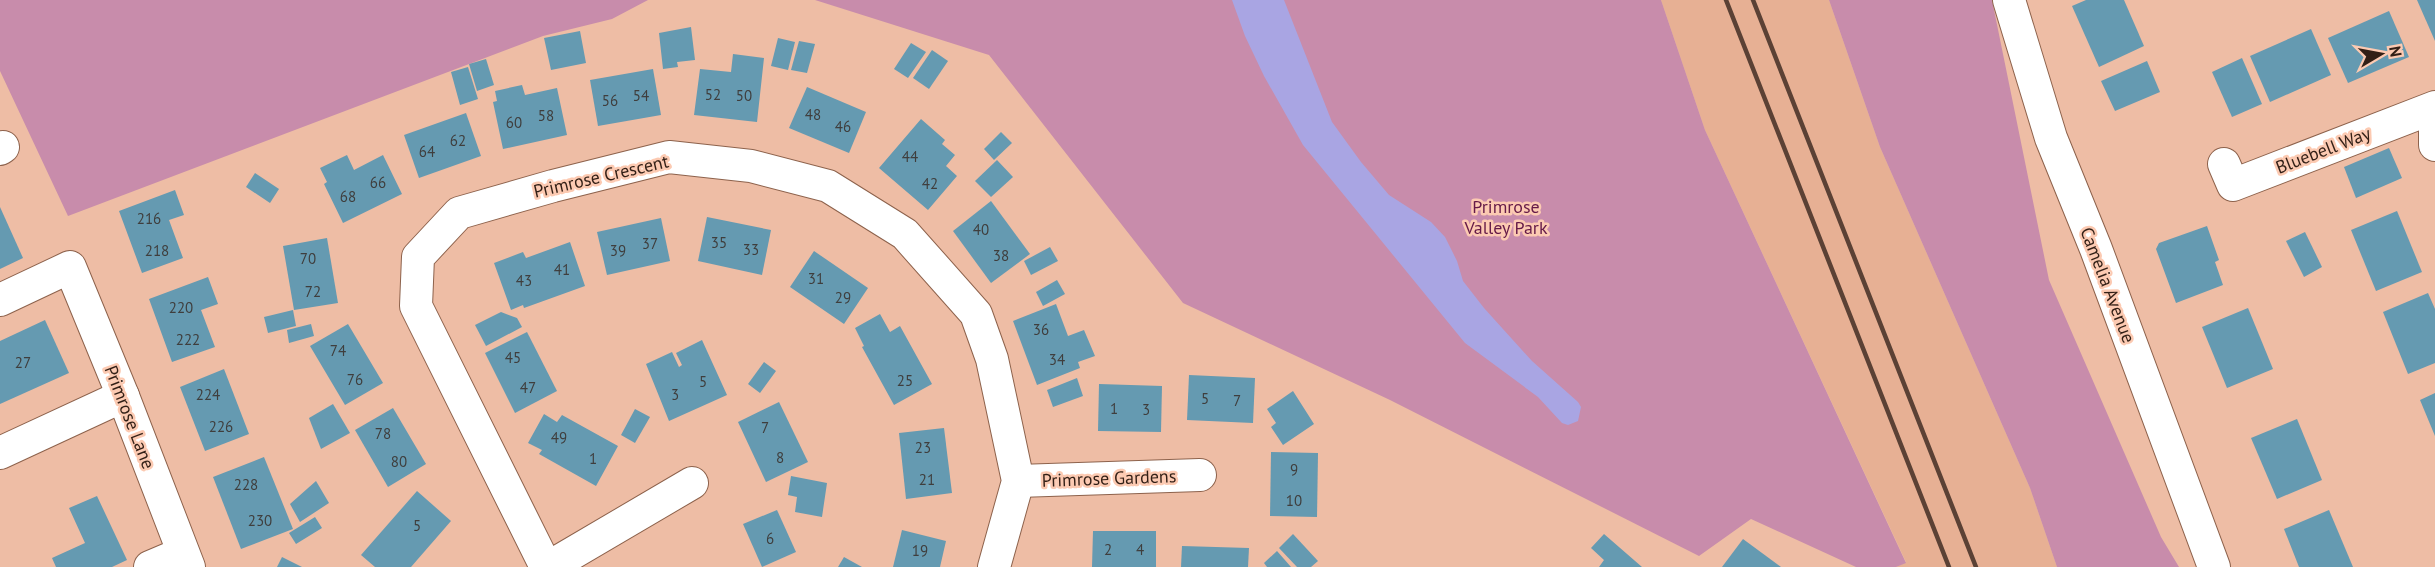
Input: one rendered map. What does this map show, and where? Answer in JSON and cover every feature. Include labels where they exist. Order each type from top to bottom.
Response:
[{"type":"street","name":"Camelia Avenue","points":[[2009,0],[2051,138],[2096,249],[2214,567]]},
{"type":"street","name":"Bluebell Way","points":[[2224,164],[2233,185],[2435,107]]},
{"type":"street","points":[[2435,126],[2435,146]]},
{"type":"street","name":"Primrose Crescent","points":[[548,567],[416,306],[418,257],[459,213],[553,186],[669,157],[751,166],[828,186],[905,234],[976,314],[992,359],[1018,481],[994,567]]},
{"type":"street","name":"Primrose Lane","points":[[0,300],[70,267],[186,560]]},
{"type":"street","points":[[0,453],[123,396]]},
{"type":"street","name":"Primrose Gardens","points":[[1018,481],[1200,475]]},
{"type":"street","points":[[548,567],[692,483]]},
{"type":"street","points":[[150,567],[186,560]]},
{"type":"shaded area","points":[[1232,0],[1284,0],[1332,122],[1389,195],[1431,222],[1445,237],[1457,261],[1463,281],[1532,361],[1578,402],[1581,407],[1578,421],[1568,425],[1562,423],[1538,397],[1465,343],[1303,145],[1264,76],[1245,36]]},
{"type":"shaded area","points":[[1661,0],[1829,0],[1880,147],[2030,488],[2057,567],[1896,567],[1906,562],[1705,130]]},
{"type":"green space","points":[[0,0],[648,0],[612,19],[543,36],[68,216],[0,71]]},
{"type":"green space","name":"Primrose Valley Park","points":[[815,0],[1661,0],[1705,130],[1906,563],[1896,567],[1856,567],[1751,519],[1699,556],[1390,400],[1183,303],[989,55]]},
{"type":"green space","points":[[1829,0],[1992,0],[2049,280],[2161,537],[2179,567],[2057,567],[2030,488],[1880,147]]},
{"type":"building","points":[[2086,0],[2124,0],[2144,46],[2099,67],[2072,6]]},
{"type":"building","points":[[2417,0],[2435,0],[2435,41]]},
{"type":"building","points":[[2389,11],[2409,57],[2348,83],[2328,38]]},
{"type":"building","points":[[691,27],[695,60],[677,62],[678,67],[663,69],[659,33]]},
{"type":"building","points":[[2311,29],[2331,75],[2270,102],[2250,56]]},
{"type":"building","points":[[580,31],[586,63],[551,70],[544,38]]},
{"type":"building","points":[[778,38],[795,42],[788,70],[771,66]]},
{"type":"building","points":[[799,41],[815,44],[807,73],[791,70]]},
{"type":"building","points":[[911,43],[926,52],[908,78],[894,69]]},
{"type":"building","points":[[932,50],[948,61],[929,89],[913,78]]},
{"type":"building","points":[[733,54],[764,58],[757,122],[694,115],[700,69],[731,72]]},
{"type":"building","points":[[2242,58],[2262,104],[2232,117],[2212,72]]},
{"type":"building","points":[[486,59],[494,85],[477,91],[469,64]]},
{"type":"building","points":[[2147,61],[2160,92],[2115,111],[2101,81]]},
{"type":"building","points":[[468,67],[478,99],[460,105],[451,72]]},
{"type":"building","points":[[653,69],[661,115],[598,126],[590,80]]},
{"type":"building","points":[[522,85],[525,95],[557,88],[567,135],[503,149],[493,102],[497,101],[495,91]]},
{"type":"building","points":[[807,87],[866,112],[849,153],[789,128]]},
{"type":"building","points":[[466,113],[481,156],[419,178],[404,135]]},
{"type":"building","points":[[921,119],[945,140],[942,144],[955,155],[946,166],[957,176],[928,210],[879,168]]},
{"type":"building","points":[[1001,132],[1012,143],[994,160],[984,149]]},
{"type":"building","points":[[2389,148],[2402,178],[2356,198],[2344,167]]},
{"type":"building","points":[[347,155],[354,170],[383,155],[402,194],[343,223],[324,184],[327,182],[320,168]]},
{"type":"building","points":[[997,160],[1013,177],[991,197],[975,181]]},
{"type":"building","points":[[255,173],[279,189],[270,203],[246,187]]},
{"type":"building","points":[[175,190],[184,215],[169,220],[183,258],[142,273],[119,211]]},
{"type":"building","points":[[991,201],[1030,254],[991,283],[953,231]]},
{"type":"building","points":[[0,207],[23,258],[0,269]]},
{"type":"building","points":[[2397,211],[2422,272],[2376,291],[2351,230]]},
{"type":"building","points":[[707,217],[771,230],[762,275],[698,261]]},
{"type":"building","points":[[661,218],[670,261],[607,275],[597,232]]},
{"type":"building","points":[[2207,226],[2219,260],[2215,262],[2223,285],[2176,303],[2156,249],[2159,243]]},
{"type":"building","points":[[2305,232],[2322,267],[2304,277],[2286,241]]},
{"type":"building","points":[[327,238],[338,303],[294,310],[283,246]]},
{"type":"building","points":[[570,242],[585,286],[524,308],[523,305],[511,310],[494,263],[523,252],[526,258]]},
{"type":"building","points":[[1050,247],[1058,261],[1031,275],[1024,261]]},
{"type":"building","points":[[814,251],[868,288],[844,324],[790,287]]},
{"type":"building","points":[[208,277],[218,304],[201,310],[215,347],[172,362],[149,299]]},
{"type":"building","points":[[1057,280],[1065,294],[1043,306],[1036,292]]},
{"type":"building","points":[[2428,293],[2435,309],[2435,363],[2408,374],[2383,312]]},
{"type":"building","points":[[1056,304],[1068,336],[1084,330],[1095,356],[1078,362],[1080,368],[1037,385],[1013,321]]},
{"type":"building","points":[[2248,308],[2273,369],[2227,388],[2202,327]]},
{"type":"building","points":[[293,310],[296,326],[268,333],[264,317]]},
{"type":"building","points":[[501,312],[517,318],[522,327],[486,346],[475,325]]},
{"type":"building","points":[[880,314],[890,332],[900,326],[932,384],[894,405],[862,347],[864,346],[855,328]]},
{"type":"building","points":[[45,320],[69,373],[0,404],[0,341]]},
{"type":"building","points":[[311,324],[314,336],[289,343],[287,330]]},
{"type":"building","points":[[348,324],[383,383],[345,405],[310,346]]},
{"type":"building","points":[[527,332],[557,391],[515,413],[485,353]]},
{"type":"building","points":[[702,340],[727,395],[669,421],[646,364],[672,352],[679,367],[682,365],[676,353]]},
{"type":"building","points":[[764,362],[776,371],[760,393],[748,384]]},
{"type":"building","points":[[224,369],[249,434],[205,451],[180,387]]},
{"type":"building","points":[[1189,375],[1255,378],[1253,423],[1187,420]]},
{"type":"building","points":[[1077,378],[1083,396],[1053,407],[1047,390]]},
{"type":"building","points":[[1099,384],[1162,386],[1161,432],[1098,431]]},
{"type":"building","points":[[1293,391],[1314,424],[1283,445],[1271,427],[1276,423],[1267,409]]},
{"type":"building","points":[[2435,393],[2435,436],[2420,400]]},
{"type":"building","points":[[779,402],[808,462],[766,482],[738,422]]},
{"type":"building","points":[[333,404],[350,433],[321,449],[309,418]]},
{"type":"building","points":[[393,408],[426,464],[388,487],[355,430]]},
{"type":"building","points":[[635,409],[650,417],[635,443],[621,435]]},
{"type":"building","points":[[544,414],[557,422],[562,415],[618,446],[596,486],[539,454],[542,450],[528,443]]},
{"type":"building","points":[[2297,419],[2322,480],[2277,499],[2251,438]]},
{"type":"building","points":[[944,428],[952,493],[906,499],[899,433]]},
{"type":"building","points":[[1271,452],[1318,453],[1317,517],[1270,516]]},
{"type":"building","points":[[264,457],[293,529],[241,549],[213,477]]},
{"type":"building","points":[[791,476],[827,483],[822,517],[795,512],[797,497],[788,495]]},
{"type":"building","points":[[316,481],[329,503],[300,522],[290,504]]},
{"type":"building","points":[[417,491],[451,521],[411,567],[375,567],[361,555]]},
{"type":"building","points":[[97,496],[127,560],[112,567],[56,567],[52,558],[85,543],[69,508]]},
{"type":"building","points":[[777,510],[796,552],[762,567],[743,524]]},
{"type":"building","points":[[2329,510],[2353,567],[2299,567],[2284,529]]},
{"type":"building","points":[[315,517],[322,528],[296,544],[289,533]]},
{"type":"building","points":[[902,530],[946,541],[940,567],[893,567]]},
{"type":"building","points":[[1093,531],[1156,531],[1156,567],[1092,567]]},
{"type":"building","points":[[1293,534],[1318,561],[1311,567],[1297,567],[1279,548]]},
{"type":"building","points":[[1604,534],[1642,567],[1599,567],[1604,560],[1591,548]]},
{"type":"building","points":[[1743,539],[1781,567],[1722,567]]},
{"type":"building","points":[[1182,546],[1249,548],[1248,567],[1181,567]]},
{"type":"building","points":[[1277,551],[1291,567],[1267,567],[1264,563]]},
{"type":"building","points":[[282,557],[302,567],[277,567]]},
{"type":"building","points":[[844,557],[862,567],[838,567]]},
{"type":"railway","points":[[1726,0],[1949,567]]},
{"type":"railway","points":[[1753,0],[1976,567]]}]
